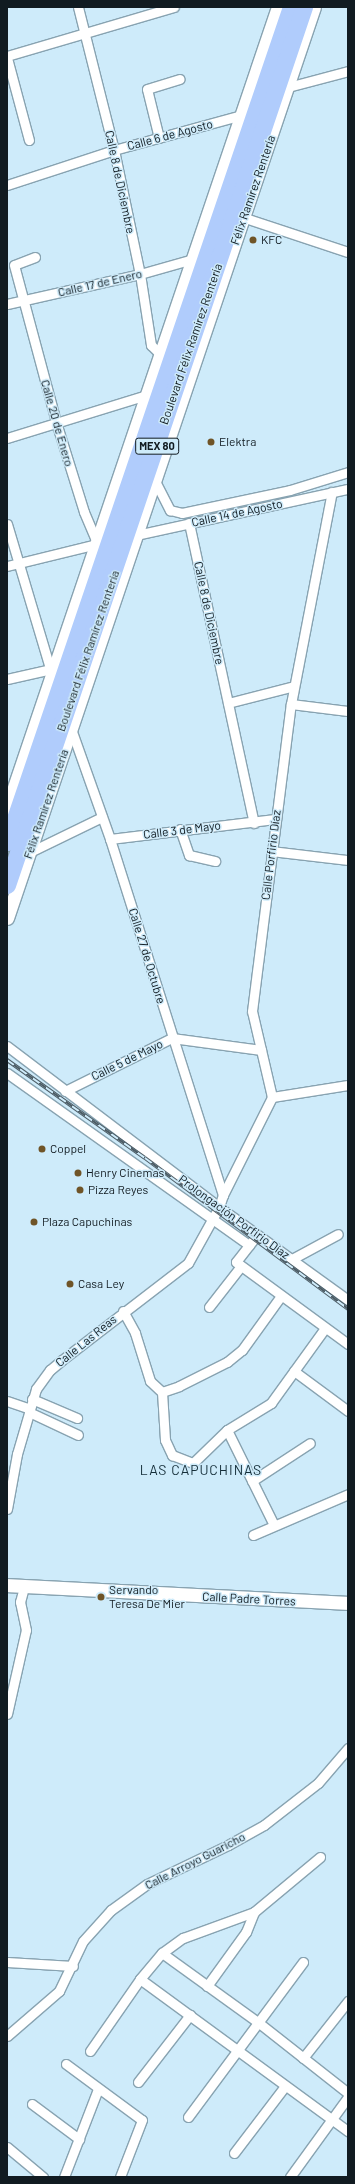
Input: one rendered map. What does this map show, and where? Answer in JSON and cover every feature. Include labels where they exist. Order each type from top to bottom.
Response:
[{"type":"highway","name":"Boulevard Félix Ramírez Rentería","points":[[7,885],[68,724],[68,671],[132,535],[228,209],[291,7]]},
{"type":"highway","name":"Boulevard Félix Ramírez Rentería","points":[[7,842],[68,671],[228,209],[304,7]]},
{"type":"main road","name":"Félix Ramírez Rentería","points":[[132,535],[155,481],[228,209],[242,115],[278,7]]},
{"type":"main road","name":"Félix Ramírez Rentería","points":[[7,808],[68,671],[97,544],[193,259],[228,209],[288,86],[314,7]]},
{"type":"main road","name":"Félix Ramírez Rentería","points":[[7,918],[30,852],[68,724]]},
{"type":"main road","name":"Calle Padre Torres","points":[[7,1585],[348,1603]]},
{"type":"street","name":"Calle 8 de Diciembre","points":[[78,7],[86,32],[114,150],[140,274],[151,345],[160,355]]},
{"type":"street","points":[[29,140],[7,57],[86,32],[174,7]]},
{"type":"street","points":[[288,86],[348,71]]},
{"type":"street","points":[[159,138],[147,89],[180,79]]},
{"type":"street","name":"Calle 6 de Agosto","points":[[7,185],[114,150],[242,115]]},
{"type":"street","points":[[228,209],[348,252]]},
{"type":"street","name":"Calle 20 de Enero","points":[[35,257],[14,265],[22,300],[56,422],[84,512],[97,544]]},
{"type":"street","name":"Calle 17 de Enero","points":[[7,304],[140,274],[193,259]]},
{"type":"street","points":[[7,438],[147,394]]},
{"type":"street","points":[[155,481],[170,510],[182,512],[290,490],[348,472]]},
{"type":"street","name":"Calle 14 de Agosto","points":[[132,535],[348,489]]},
{"type":"street","points":[[290,490],[291,501]]},
{"type":"street","name":"Calle Porfirio Díaz","points":[[272,1097],[252,1011],[275,819],[291,704],[332,492]]},
{"type":"street","name":"Calle 8 de Diciembre","points":[[189,523],[254,823]]},
{"type":"street","points":[[7,524],[19,564],[68,671],[7,679]]},
{"type":"street","points":[[7,566],[97,544]]},
{"type":"street","points":[[228,703],[294,686]]},
{"type":"street","points":[[291,704],[348,711]]},
{"type":"street","name":"Calle 27 de Octubre","points":[[68,724],[110,839],[223,1195]]},
{"type":"street","points":[[30,852],[102,817]]},
{"type":"street","points":[[254,823],[275,819]]},
{"type":"street","name":"Calle 3 de Mayo","points":[[110,839],[180,829],[254,823]]},
{"type":"street","points":[[180,829],[189,855],[215,861]]},
{"type":"street","points":[[271,851],[348,860]]},
{"type":"street","name":"Calle 5 de Mayo","points":[[65,1091],[172,1038],[261,1050]]},
{"type":"street","name":"Prolongación Porfirio Díaz","points":[[7,1046],[219,1207],[348,1300]]},
{"type":"street","name":"Prolongación Porfirio Díaz","points":[[7,1073],[249,1245]]},
{"type":"street","points":[[219,1207],[223,1195],[272,1097],[348,1086]]},
{"type":"street","name":"Calle Las Reas","points":[[7,1509],[17,1454],[36,1389],[50,1370],[123,1311],[188,1263],[219,1207]]},
{"type":"street","points":[[209,1307],[249,1245],[258,1234]]},
{"type":"street","points":[[292,1259],[338,1234]]},
{"type":"street","points":[[238,1264],[348,1344]]},
{"type":"street","points":[[162,1392],[179,1386],[227,1362],[242,1350],[281,1296]]},
{"type":"street","points":[[123,1311],[135,1333],[150,1381],[162,1392],[165,1440],[172,1455],[193,1463],[227,1430],[271,1403],[325,1328]]},
{"type":"street","points":[[294,1371],[348,1411]]},
{"type":"street","points":[[32,1399],[77,1418]]},
{"type":"street","points":[[7,1401],[78,1435]]},
{"type":"street","points":[[227,1430],[274,1525]]},
{"type":"street","points":[[252,1481],[310,1443]]},
{"type":"street","points":[[253,1535],[348,1494]]},
{"type":"street","points":[[7,1714],[26,1630],[20,1602],[24,1587]]},
{"type":"street","name":"Calle Arroyo Guaricho","points":[[7,2036],[59,1991],[73,1966],[83,1941],[111,1910],[147,1884],[228,1845],[264,1825],[318,1783],[348,1748]]},
{"type":"street","points":[[90,2051],[140,1979],[162,1953],[182,1938],[254,1912],[320,1857]]},
{"type":"street","points":[[206,1986],[246,1932],[254,1912]]},
{"type":"street","points":[[162,1953],[259,2023],[348,2093]]},
{"type":"street","points":[[7,1962],[73,1966]]},
{"type":"street","points":[[188,2117],[303,1962]]},
{"type":"street","points":[[140,1979],[348,2131]]},
{"type":"street","points":[[303,2058],[348,2001]]},
{"type":"street","points":[[138,2082],[190,2016]]},
{"type":"street","points":[[66,2064],[142,2120],[120,2177]]},
{"type":"street","points":[[234,2153],[285,2086]]},
{"type":"street","points":[[64,2177],[98,2089]]},
{"type":"street","points":[[290,2177],[348,2097]]},
{"type":"street","points":[[32,2104],[79,2139]]},
{"type":"street","points":[[7,2147],[43,2177]]},
{"type":"railway","points":[[7,1060],[145,1158],[348,1309]]},
{"type":"place","name":"KFC","points":[[253,240]]},
{"type":"place","name":"Elektra","points":[[211,442]]},
{"type":"place","name":"Coppel","points":[[42,1149]]},
{"type":"place","name":"Henry Cinemas","points":[[78,1173]]},
{"type":"place","name":"Pizza Reyes","points":[[80,1190]]},
{"type":"place","name":"Plaza Capuchinas","points":[[34,1222]]},
{"type":"place","name":"Casa Ley","points":[[70,1284]]},
{"type":"place","name":"Servando Teresa De Mier","points":[[101,1597]]},
{"type":"district","name":"LAS CAPUCHINAS","points":[[201,1470]]}]
